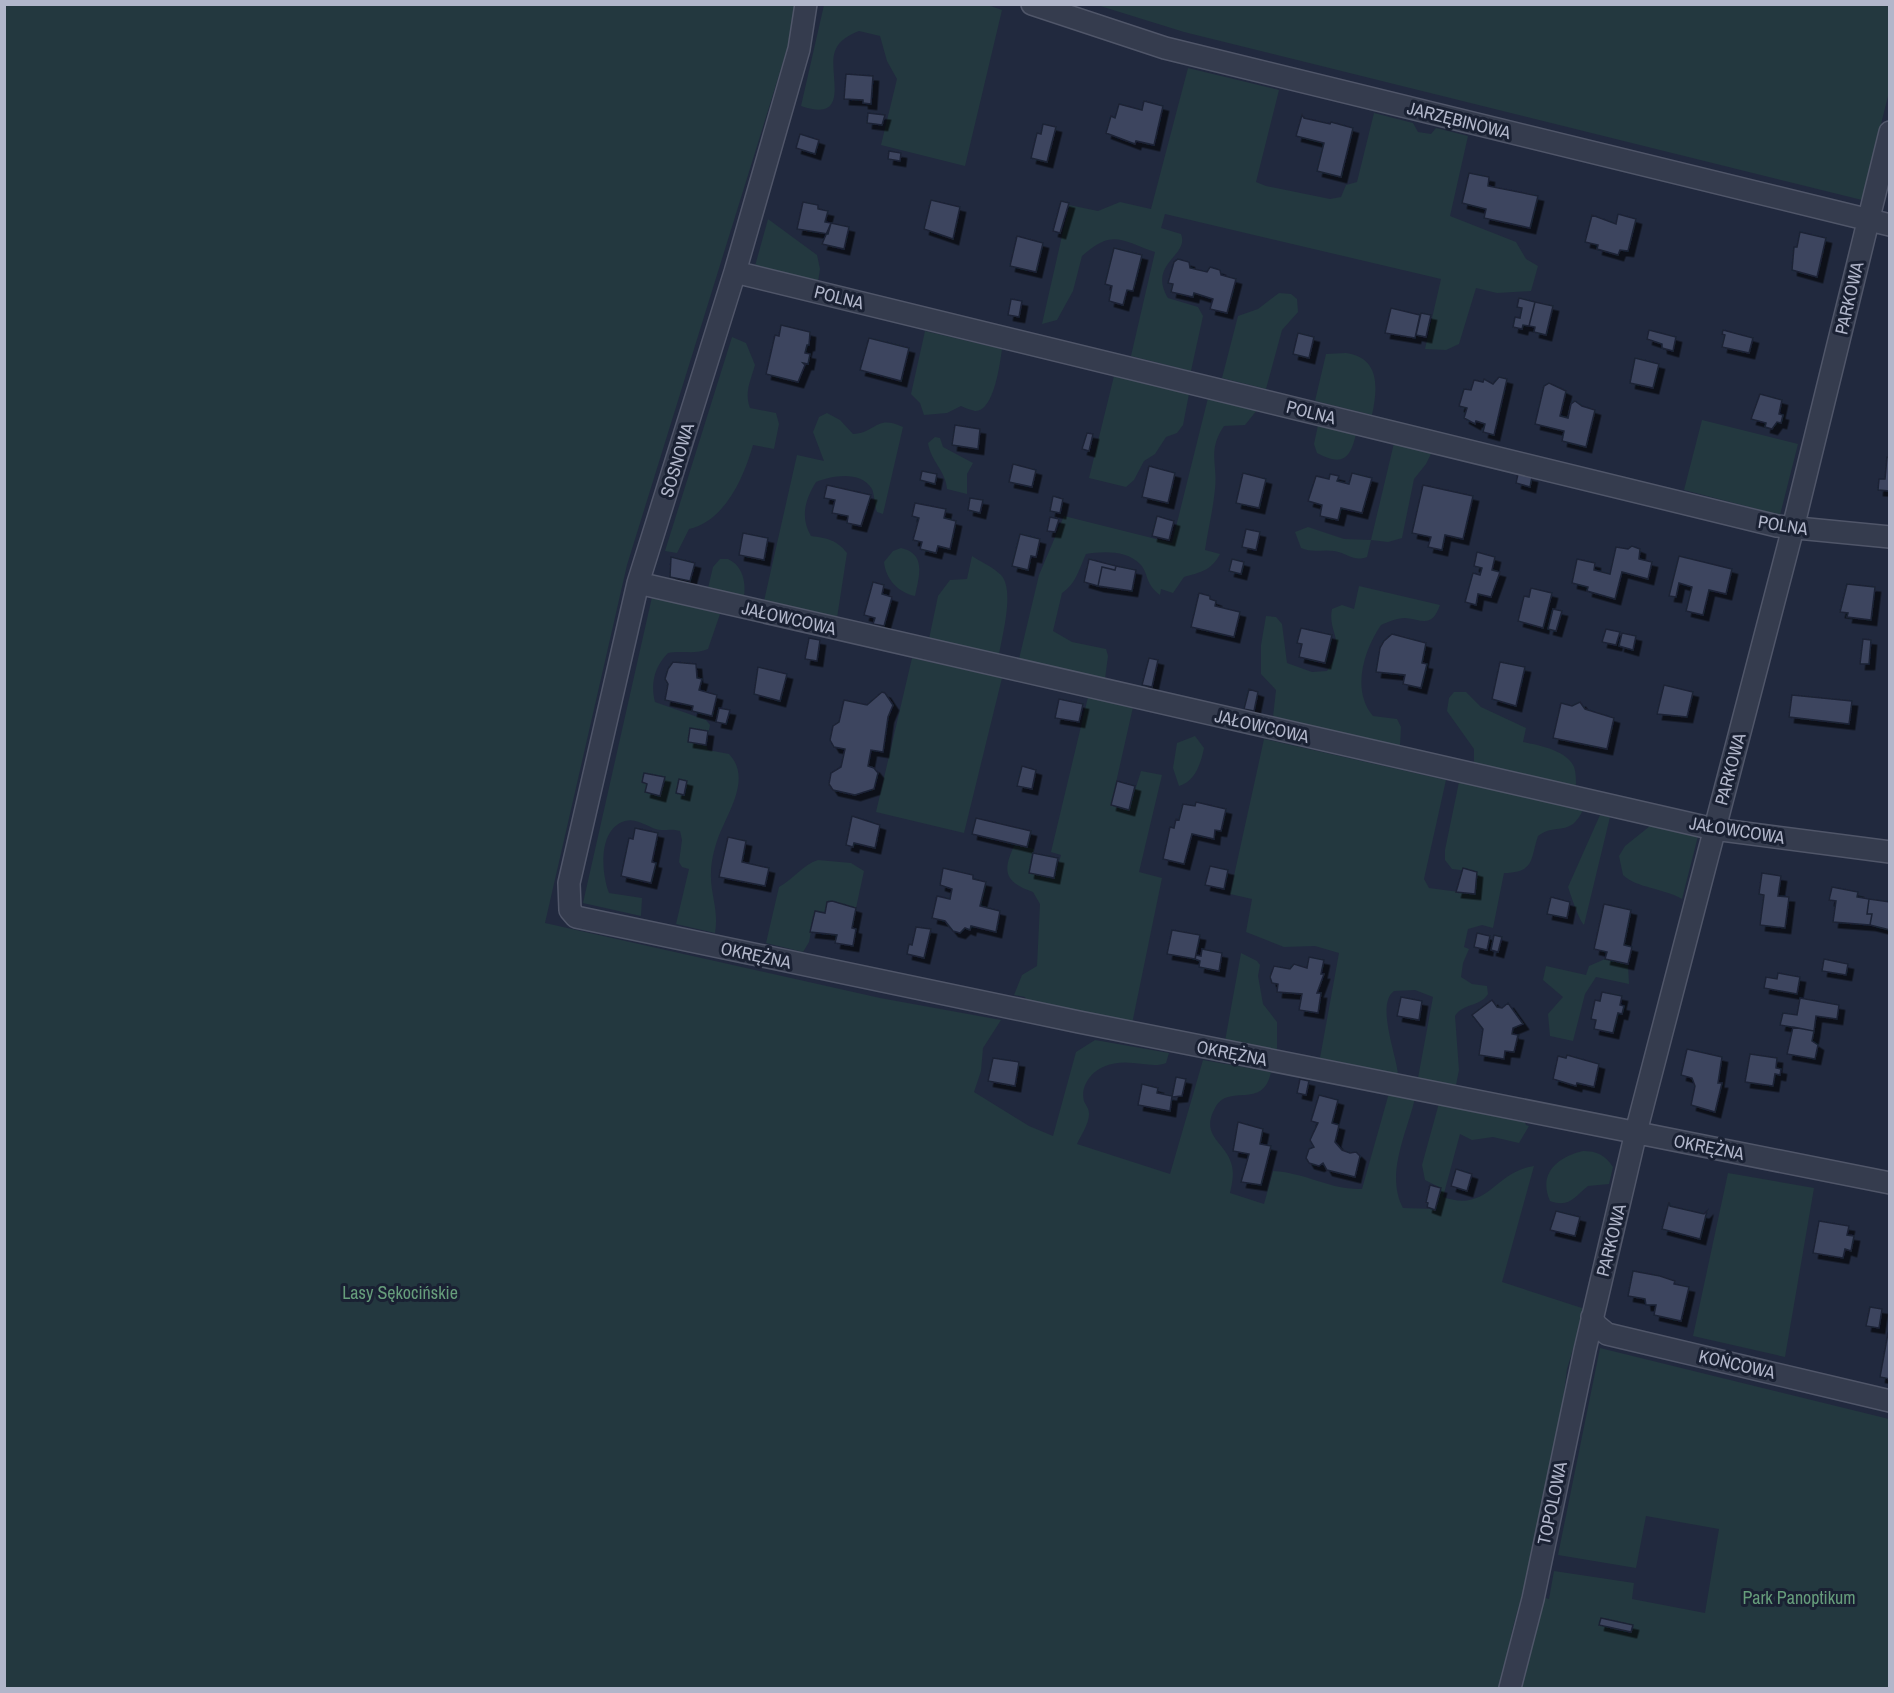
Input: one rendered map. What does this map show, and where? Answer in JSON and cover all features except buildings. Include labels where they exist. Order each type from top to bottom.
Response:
[{"type":"street","name":"SOSNOWA","points":[[576,917],[570,910],[569,884],[638,583],[735,272],[799,49],[806,4]]},
{"type":"street","name":"JARZĘBINOWA","points":[[1032,4],[1165,48],[1890,225]]},
{"type":"street","name":"PARKOWA","points":[[1592,1317],[1636,1132],[1793,528],[1890,132]]},
{"type":"street","name":"POLNA","points":[[735,272],[1793,528],[1890,537]]},
{"type":"street","name":"JAŁOWCOWA","points":[[638,583],[1714,829],[1890,852]]},
{"type":"street","name":"OKRĘŻNA","points":[[576,917],[1078,1023],[1890,1183]]},
{"type":"street","name":"KOŃCOWA","points":[[1592,1317],[1596,1325],[1607,1334],[1890,1401]]},
{"type":"street","name":"TOPOLOWA","points":[[1510,1689],[1533,1599],[1592,1317]]},
{"type":"green space","points":[[985,4],[1002,10],[965,166],[881,145],[897,79],[887,61],[880,36],[859,31],[842,41],[835,51],[833,60],[832,102],[827,108],[817,110],[801,106],[824,5]]},
{"type":"green space","name":"Lasy Sękocińskie","points":[[5,5],[798,5],[797,17],[627,565],[545,923],[880,998],[1001,1020],[983,1048],[981,1071],[974,1092],[1029,1126],[1053,1136],[1076,1052],[1095,1040],[1169,1053],[1166,1063],[1160,1065],[1121,1063],[1103,1067],[1094,1072],[1085,1085],[1083,1096],[1089,1118],[1077,1144],[1170,1174],[1203,1060],[1271,1072],[1267,1084],[1261,1090],[1221,1101],[1215,1108],[1210,1126],[1232,1166],[1230,1193],[1264,1204],[1273,1171],[1286,1172],[1339,1187],[1362,1189],[1389,1093],[1415,1098],[1397,1167],[1398,1195],[1403,1208],[1435,1209],[1441,1188],[1425,1180],[1422,1165],[1439,1103],[1524,1119],[1526,1125],[1529,1126],[1519,1143],[1493,1137],[1472,1140],[1460,1134],[1443,1197],[1458,1201],[1471,1200],[1481,1196],[1520,1170],[1534,1166],[1502,1282],[1585,1309],[1567,1369],[1561,1418],[1531,1563],[1513,1627],[1500,1688],[5,1688]]},
{"type":"green space","points":[[1097,5],[1889,5],[1889,92],[1862,200],[1184,32]]},
{"type":"green space","points":[[1188,68],[1279,90],[1256,182],[1266,186],[1330,199],[1341,197],[1346,185],[1357,182],[1374,113],[1413,123],[1418,132],[1431,134],[1436,128],[1468,136],[1450,216],[1516,242],[1526,259],[1538,266],[1531,291],[1497,293],[1476,288],[1459,344],[1446,350],[1425,349],[1441,279],[1165,214],[1161,228],[1181,234],[1182,242],[1165,268],[1162,276],[1163,286],[1168,298],[1198,307],[1203,316],[1191,371],[1131,356],[1155,252],[1126,241],[1118,239],[1102,242],[1082,256],[1073,291],[1057,320],[1042,324],[1069,205],[1098,211],[1120,202],[1151,209]]},
{"type":"green space","points":[[768,219],[817,255],[820,269],[818,282],[755,266]]},
{"type":"green space","points":[[1279,293],[1291,294],[1297,299],[1298,312],[1282,330],[1266,389],[1222,378],[1238,316],[1258,309]]},
{"type":"green space","points":[[925,331],[1002,349],[995,386],[987,404],[982,409],[975,411],[961,406],[947,413],[924,415],[920,403],[911,394]]},
{"type":"green space","points":[[732,337],[746,343],[755,365],[748,391],[750,408],[776,413],[779,424],[774,449],[753,445],[738,484],[723,507],[713,517],[689,529],[677,553],[665,551]]},
{"type":"green space","points":[[1346,353],[1357,356],[1371,367],[1375,384],[1372,415],[1315,401],[1326,354]]},
{"type":"green space","points":[[1114,376],[1189,394],[1183,425],[1177,433],[1166,437],[1155,454],[1144,461],[1134,480],[1126,487],[1089,478]]},
{"type":"green space","points":[[1208,398],[1257,410],[1245,425],[1224,426],[1214,450],[1216,480],[1205,550],[1220,554],[1217,560],[1205,570],[1184,577],[1173,593],[1161,589],[1160,595],[1151,586],[1143,567],[1135,559],[1114,553],[1086,554],[1074,581],[1062,593],[1053,631],[1072,642],[1106,649],[1108,656],[1105,679],[1019,659],[1039,575],[1064,516],[1172,543]]},
{"type":"green space","points":[[827,413],[840,420],[853,434],[867,431],[887,422],[903,427],[883,514],[877,512],[872,489],[867,483],[853,477],[830,478],[816,482],[809,495],[805,515],[811,536],[831,540],[847,553],[837,618],[764,601],[797,455],[824,461],[813,432],[819,417]]},
{"type":"green space","points":[[1702,420],[1798,444],[1780,515],[1684,490]]},
{"type":"green space","points":[[1318,425],[1356,434],[1348,455],[1339,460],[1317,453],[1314,444]]},
{"type":"green space","points":[[935,437],[940,438],[943,447],[973,463],[967,474],[967,494],[947,489],[944,477],[932,456],[928,443]]},
{"type":"green space","points":[[1394,443],[1432,452],[1414,479],[1402,538],[1388,542],[1371,540]]},
{"type":"green space","points":[[1308,527],[1344,539],[1371,540],[1367,557],[1354,558],[1334,551],[1301,548],[1295,532]]},
{"type":"green space","points":[[901,548],[915,555],[918,561],[919,574],[915,596],[898,588],[890,580],[885,568],[884,562],[893,551]]},
{"type":"green space","points":[[972,556],[998,572],[1005,582],[1007,602],[999,655],[929,639],[938,596],[950,580],[967,579]]},
{"type":"green space","points":[[720,559],[728,559],[740,570],[744,580],[744,597],[708,588],[713,567]]},
{"type":"green space","points":[[1359,586],[1440,605],[1430,620],[1402,618],[1381,625],[1365,658],[1361,682],[1366,706],[1373,716],[1397,719],[1401,727],[1400,746],[1273,717],[1276,690],[1261,674],[1261,645],[1266,616],[1276,617],[1282,624],[1287,663],[1312,672],[1327,671],[1336,652],[1332,609],[1342,605],[1354,609]]},
{"type":"green space","points":[[652,597],[720,614],[708,649],[698,652],[668,653],[660,663],[653,682],[655,702],[706,720],[710,725],[706,745],[708,750],[729,754],[739,774],[735,797],[717,841],[712,860],[711,881],[716,916],[715,933],[676,924],[689,869],[682,867],[679,862],[682,840],[680,831],[661,830],[630,820],[616,826],[610,833],[606,842],[603,863],[609,893],[642,898],[641,916],[583,903]]},
{"type":"green space","points":[[912,658],[1002,678],[964,833],[876,812]]},
{"type":"green space","points":[[1454,692],[1466,692],[1481,707],[1526,728],[1523,742],[1552,749],[1565,756],[1574,767],[1576,786],[1474,763],[1474,749],[1447,711],[1449,698]]},
{"type":"green space","points":[[1088,697],[1133,707],[1111,805],[1129,810],[1141,771],[1162,775],[1139,872],[1162,878],[1132,1024],[1027,1002],[1025,997],[1014,995],[1022,975],[1037,966],[1040,904],[1033,892],[1011,880],[1007,868],[1008,861],[1015,844],[1034,849],[1029,873],[1054,878],[1061,855],[1051,852]]},
{"type":"green space","points":[[1195,736],[1204,748],[1201,760],[1193,776],[1185,784],[1179,786],[1173,768],[1177,743]]},
{"type":"green space","points":[[1264,739],[1446,780],[1424,879],[1429,888],[1474,894],[1477,872],[1452,869],[1445,860],[1459,782],[1583,810],[1578,819],[1568,827],[1551,830],[1538,836],[1532,858],[1526,867],[1504,873],[1493,928],[1482,925],[1468,929],[1464,947],[1469,949],[1463,963],[1461,977],[1472,984],[1487,986],[1488,994],[1481,1001],[1462,1009],[1455,1016],[1459,1070],[1456,1085],[1418,1078],[1433,997],[1415,990],[1394,991],[1389,997],[1387,1006],[1388,1030],[1398,1074],[1320,1058],[1339,953],[1315,946],[1284,947],[1246,932],[1252,899],[1230,894]]},
{"type":"green space","points":[[1600,815],[1610,817],[1584,925],[1568,887]]},
{"type":"green space","points":[[1650,826],[1698,836],[1682,899],[1635,883],[1623,875],[1619,856],[1625,846]]},
{"type":"green space","points":[[818,860],[851,863],[864,871],[856,908],[827,902],[825,913],[815,911],[809,942],[803,952],[766,943],[779,887],[807,865]]},
{"type":"green space","points":[[1241,953],[1260,965],[1258,976],[1263,1004],[1277,1022],[1277,1051],[1225,1041]]},
{"type":"green space","points":[[1605,959],[1628,964],[1629,984],[1596,977],[1585,994],[1573,1041],[1550,1036],[1548,1014],[1563,997],[1543,980],[1546,966],[1586,975],[1589,966]]},
{"type":"green space","points":[[1583,1151],[1600,1154],[1610,1163],[1613,1167],[1609,1184],[1588,1186],[1567,1202],[1550,1201],[1546,1183],[1552,1168],[1565,1158]]},
{"type":"green space","points":[[1728,1173],[1814,1188],[1785,1357],[1693,1336]]},
{"type":"green space","name":"Park Panoptikum","points":[[1600,1348],[1889,1419],[1889,1688],[1518,1688],[1538,1596],[1549,1599],[1554,1571],[1634,1583],[1632,1599],[1705,1613],[1719,1529],[1646,1516],[1636,1568],[1558,1555]]}]
